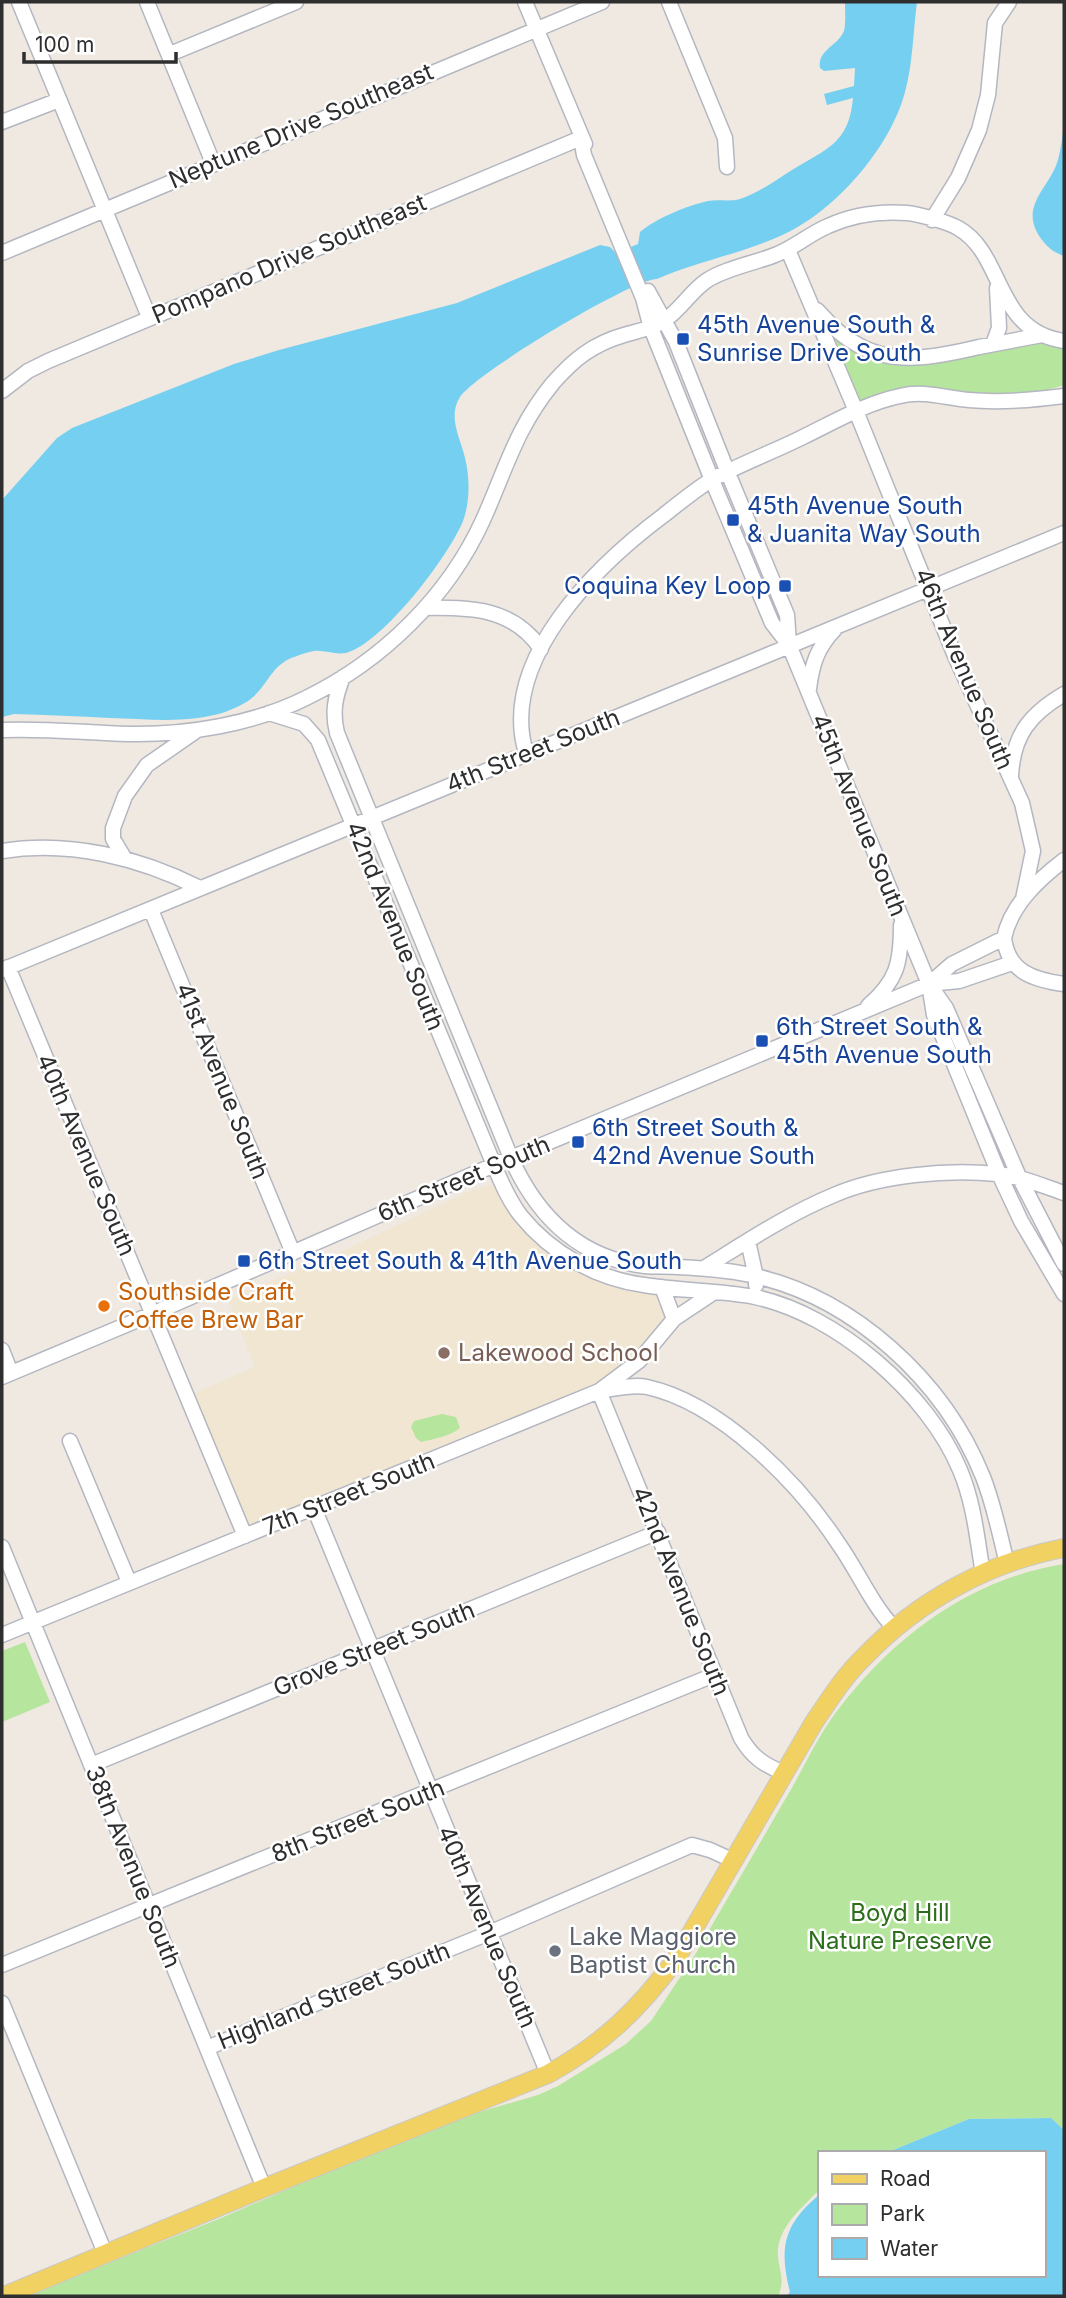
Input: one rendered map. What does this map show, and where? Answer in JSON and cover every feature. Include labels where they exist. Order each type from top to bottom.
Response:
[{"type":"main road","points":[[5,2296],[548,2074],[580,2057],[606,2037],[653,1990],[676,1959],[784,1773],[838,1687],[863,1657],[894,1628],[928,1603],[983,1573],[1020,1559],[1064,1548]]},
{"type":"street","points":[[19,2],[149,317]]},
{"type":"street","points":[[147,2],[213,163]]},
{"type":"street","points":[[170,54],[296,2]]},
{"type":"street","points":[[525,2],[581,138],[584,155],[658,324]]},
{"type":"street","name":"Neptune Drive Southeast","points":[[2,253],[104,208],[602,2]]},
{"type":"street","points":[[670,2],[725,138],[727,167]]},
{"type":"street","points":[[932,220],[958,178],[979,130],[988,95],[995,23],[1009,2]]},
{"type":"street","points":[[2,122],[59,100]]},
{"type":"street","name":"Pompano Drive Southeast","points":[[2,391],[28,371],[149,317],[581,138]]},
{"type":"street","points":[[2,730],[43,728],[134,734],[201,728],[269,713],[304,699],[343,677],[406,628],[425,608],[468,549],[483,520],[514,442],[536,406],[554,383],[590,347],[658,324],[693,290],[710,278],[788,250],[826,227],[847,218],[911,214],[958,228],[987,259],[1004,297],[1020,317],[1042,335],[1064,341]]},
{"type":"street","name":"46th Avenue South","points":[[788,250],[960,668],[1022,803],[1033,851],[1023,899]]},
{"type":"street","points":[[993,345],[999,328],[996,281]]},
{"type":"street","points":[[809,302],[834,328],[855,344],[881,354],[907,358],[952,355],[1042,335]]},
{"type":"street","name":"45th Avenue South","points":[[658,324],[676,342],[788,615],[789,645]]},
{"type":"street","name":"45th Avenue South","points":[[658,324],[712,480],[772,623],[789,645],[901,915],[929,984],[934,1015],[999,1174],[1021,1221],[1064,1294]]},
{"type":"street","points":[[526,753],[520,730],[520,714],[528,682],[541,649],[563,611],[588,581],[651,525],[712,480],[856,411],[902,395],[928,394],[971,401],[1028,401],[1064,396]]},
{"type":"street","name":"4th Street South","points":[[5,969],[1064,533]]},
{"type":"street","points":[[425,608],[489,612],[512,620],[531,634],[541,649]]},
{"type":"street","points":[[808,691],[812,664],[817,652],[838,626]]},
{"type":"street","name":"42nd Avenue South","points":[[343,677],[335,698],[333,716],[344,751],[511,1158],[533,1200],[550,1220],[571,1238],[594,1250],[645,1266],[704,1268],[778,1282],[817,1298],[877,1338],[925,1384],[955,1424],[982,1475],[1007,1564]]},
{"type":"street","points":[[1010,777],[1012,758],[1019,736],[1031,718],[1064,694]]},
{"type":"street","name":"42nd Avenue South","points":[[269,713],[304,724],[318,740],[494,1165],[520,1215],[543,1240],[578,1264],[610,1278],[662,1287],[755,1297],[782,1304],[835,1330],[890,1374],[925,1412],[959,1468],[972,1503],[983,1573]]},
{"type":"street","points":[[85,850],[107,836],[113,828],[125,796],[147,765],[201,728]]},
{"type":"street","points":[[134,734],[145,741],[149,754],[147,765]]},
{"type":"street","points":[[113,828],[113,839],[125,859]]},
{"type":"street","points":[[2,851],[85,850],[168,872],[200,888]]},
{"type":"street","points":[[1063,986],[1024,974],[1006,953],[1004,939],[1007,924],[1023,899],[1064,860]]},
{"type":"street","name":"41st Avenue South","points":[[151,910],[293,1253]]},
{"type":"street","points":[[859,1013],[876,999],[894,976],[900,955],[901,915]]},
{"type":"street","name":"6th Street South","points":[[929,984],[952,964],[1004,939]]},
{"type":"street","name":"6th Street South","points":[[7,1375],[494,1165],[929,984],[959,981],[1012,963]]},
{"type":"street","name":"40th Avenue South","points":[[5,969],[244,1536]]},
{"type":"street","name":"45th Avenue South","points":[[929,984],[946,1008],[1020,1179],[1064,1264]]},
{"type":"street","points":[[458,1080],[476,1073]]},
{"type":"street","points":[[704,1268],[800,1211],[837,1193],[877,1181],[917,1176],[999,1174],[1064,1193]]},
{"type":"street","points":[[748,1241],[756,1277],[755,1297]]},
{"type":"street","points":[[662,1287],[674,1319]]},
{"type":"street","name":"7th Street South","points":[[2,1635],[599,1391],[639,1360],[674,1319],[713,1293]]},
{"type":"street","points":[[2,1350],[7,1375]]},
{"type":"street","points":[[599,1391],[645,1387],[690,1405],[736,1432],[804,1498],[840,1545],[881,1614],[894,1628]]},
{"type":"street","name":"42nd Avenue South","points":[[599,1391],[741,1738],[750,1754],[765,1766],[784,1773]]},
{"type":"street","points":[[70,1441],[130,1582]]},
{"type":"street","name":"40th Avenue South","points":[[314,1508],[548,2074]]},
{"type":"street","name":"Grove Street South","points":[[91,1765],[658,1532]]},
{"type":"street","name":"38th Avenue South","points":[[2,1547],[264,2188]]},
{"type":"street","name":"8th Street South","points":[[2,1965],[715,1675]]},
{"type":"street","name":"Highland Street South","points":[[207,2048],[489,1933],[692,1846],[710,1850],[732,1860]]},
{"type":"street","points":[[2,2003],[105,2253]]},
{"type":"shaded area","name":"Lakewood School","points":[[492,1185],[533,1238],[653,1291],[662,1298],[666,1307],[661,1328],[630,1360],[604,1380],[259,1524],[252,1526],[245,1521],[192,1394],[255,1367],[228,1299],[325,1259],[472,1190]]},
{"type":"green space","points":[[830,334],[869,355],[1043,343],[1064,347],[1064,385],[1044,391],[1002,395],[959,392],[858,404]]},
{"type":"green space","points":[[442,1414],[456,1417],[460,1428],[426,1441],[421,1442],[416,1438],[411,1427],[414,1421]]},
{"type":"green space","name":"Boyd Hill Nature Preserve","points":[[1064,1564],[1064,2130],[1051,2118],[969,2119],[891,2151],[818,2151],[818,2191],[794,2216],[780,2239],[778,2254],[782,2283],[778,2296],[26,2296],[221,2218],[438,2124],[538,2095],[558,2086],[626,2044],[651,2021],[695,1955],[823,1732],[859,1684],[909,1635],[937,1615],[966,1597],[1030,1572]]},
{"type":"green space","points":[[25,1642],[50,1702],[2,1722],[2,1651]]},
{"type":"water","points":[[845,2],[917,2],[905,92],[887,135],[873,157],[838,196],[799,227],[763,243],[618,294],[522,349],[472,385],[460,397],[455,412],[456,428],[468,474],[468,498],[463,521],[430,576],[378,633],[346,653],[314,651],[289,659],[278,667],[258,692],[244,704],[211,716],[168,720],[14,714],[2,717],[2,500],[57,438],[72,428],[234,364],[457,303],[600,245],[610,247],[616,253],[638,244],[640,232],[672,213],[708,201],[740,199],[760,190],[825,150],[847,126],[853,98],[827,105],[824,94],[854,86],[855,68],[824,71],[820,68],[825,52],[844,31]]},
{"type":"water","points":[[1064,122],[1064,256],[1044,243],[1035,228],[1033,217],[1037,198],[1058,160]]},
{"type":"water","points":[[1051,2118],[1064,2130],[1064,2296],[787,2296],[790,2292],[785,2263],[787,2239],[798,2217],[818,2196],[818,2277],[1045,2277],[1045,2151],[891,2151],[969,2119]]},
{"type":"place","name":"45th Avenue South & Sunrise Drive South","points":[[683,339]]},
{"type":"place","name":"45th Avenue South & Juanita Way South","points":[[733,520]]},
{"type":"place","name":"Coquina Key Loop","points":[[785,586]]},
{"type":"place","name":"6th Street South & 45th Avenue South","points":[[762,1041]]},
{"type":"place","name":"6th Street South & 42nd Avenue South","points":[[578,1142]]},
{"type":"place","name":"6th Street South & 41th Avenue South","points":[[244,1261]]},
{"type":"place","name":"Southside Craft Coffee Brew Bar","points":[[104,1306]]},
{"type":"place","name":"Lakewood School","points":[[444,1353]]},
{"type":"place","name":"Lake Maggiore Baptist Church","points":[[555,1951]]}]
